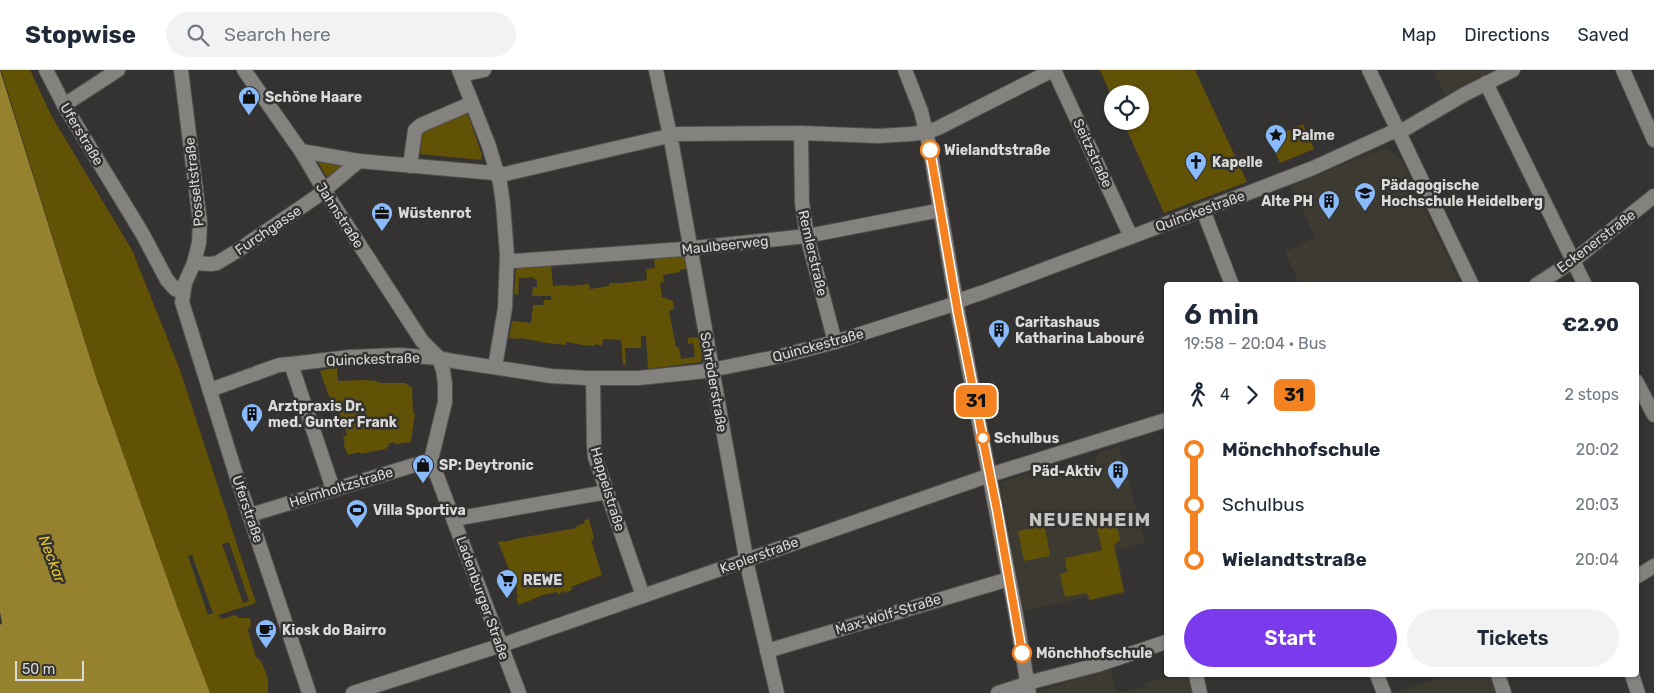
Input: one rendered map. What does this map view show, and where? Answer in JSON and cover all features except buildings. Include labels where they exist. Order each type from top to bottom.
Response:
[{"type":"street","name":"Uferstraße","points":[[46,70],[64,105],[142,233],[167,280],[175,289],[182,292],[182,302],[309,693]]},
{"type":"street","points":[[64,105],[118,70]]},
{"type":"street","name":"Posseltstraße","points":[[181,70],[200,212],[199,238],[194,263],[182,292]]},
{"type":"street","name":"Jahnstraße","points":[[244,70],[301,150],[324,190],[422,341],[439,358]]},
{"type":"street","points":[[484,70],[460,73],[490,146],[503,204],[507,260],[505,308],[495,367]]},
{"type":"street","name":"Schröderstraße","points":[[656,70],[690,248],[743,561],[777,693]]},
{"type":"street","points":[[905,70],[919,104],[927,132],[985,477],[1009,579],[1028,688]]},
{"type":"street","points":[[301,150],[359,161],[505,174],[669,135],[801,133],[879,136],[911,134],[927,132],[938,128],[1054,70]]},
{"type":"street","name":"Seitzstraße","points":[[1054,70],[1131,237]]},
{"type":"street","points":[[1369,70],[1471,282]]},
{"type":"street","name":"Quinckestraße","points":[[210,390],[279,365],[350,357],[399,355],[439,358],[551,376],[638,378],[711,370],[781,356],[835,342],[948,306],[956,301],[1313,168],[1390,133],[1405,129],[1486,83],[1513,70]]},
{"type":"street","points":[[1623,70],[1650,121],[1654,140]]},
{"type":"street","points":[[1486,83],[1584,282]]},
{"type":"street","points":[[410,166],[415,130],[421,125],[472,103]]},
{"type":"street","name":"Remlerstraße","points":[[801,133],[802,202],[807,236],[835,342]]},
{"type":"street","name":"Furchgasse","points":[[194,263],[211,264],[222,260],[267,231],[324,190],[359,161]]},
{"type":"street","name":"Eckenerstraße","points":[[1541,282],[1573,261],[1654,196]]},
{"type":"street","name":"Maulbeerweg","points":[[507,260],[690,248],[807,236],[941,210]]},
{"type":"street","points":[[1203,210],[1231,282]]},
{"type":"street","name":"Uferstraße","points":[[190,325],[194,263]]},
{"type":"street","points":[[431,460],[444,402],[443,370],[439,358]]},
{"type":"street","points":[[291,364],[333,489]]},
{"type":"street","name":"Happelstraße","points":[[593,378],[594,445],[596,457],[643,596]]},
{"type":"street","points":[[1645,394],[1654,415]]},
{"type":"street","name":"Keplerstraße","points":[[353,693],[501,645],[985,477],[1164,421]]},
{"type":"street","name":"Helmholtzstraße","points":[[250,515],[431,460]]},
{"type":"street","name":"Ladenburger Straße","points":[[431,460],[519,693]]},
{"type":"street","points":[[454,519],[607,492]]},
{"type":"street","points":[[1639,575],[1654,566]]},
{"type":"street","name":"Max-Wolf-Straße","points":[[767,651],[1009,579]]},
{"type":"street","points":[[998,693],[1028,688],[1164,643]]},
{"type":"street","points":[[1196,677],[1200,693]]},
{"type":"street","points":[[1378,677],[1384,693]]},
{"type":"street","points":[[1499,677],[1504,693]]},
{"type":"street","points":[[1633,677],[1638,693]]},
{"type":"shaded area","points":[[1,70],[30,70],[52,117],[132,250],[180,370],[256,603],[218,615],[222,619],[235,615],[239,618],[250,618],[251,625],[248,630],[256,657],[261,661],[268,678],[268,693],[210,693],[177,606],[96,377]],"holes":[[[229,542],[249,601],[235,606],[243,603],[222,544]],[[196,553],[192,555],[213,613],[208,615],[188,556]]]},
{"type":"shaded area","points":[[1100,70],[1195,70],[1247,182],[1164,213],[1127,130],[1149,130],[1149,85],[1106,85]]},
{"type":"shaded area","points":[[1433,70],[1498,70],[1445,95]]},
{"type":"shaded area","points":[[464,112],[468,115],[482,155],[481,160],[420,154],[422,132]]},
{"type":"shaded area","points":[[1303,124],[1314,149],[1280,163],[1269,139]]},
{"type":"shaded area","name":"Pädagogische Hochschule Heidelberg","points":[[1386,149],[1400,158],[1460,282],[1299,282],[1285,252],[1315,237],[1291,186],[1373,152]]},
{"type":"shaded area","points":[[318,162],[347,165],[328,179]]},
{"type":"shaded area","points":[[683,255],[686,269],[663,275],[664,282],[660,283],[662,297],[673,301],[674,309],[669,311],[676,347],[679,347],[681,359],[695,357],[693,343],[688,344],[688,338],[698,337],[702,352],[701,362],[648,369],[646,336],[641,336],[641,348],[625,348],[626,364],[623,365],[621,340],[603,339],[602,346],[595,344],[594,346],[587,346],[566,342],[566,345],[509,338],[512,321],[531,323],[533,305],[543,305],[544,300],[551,300],[551,296],[532,296],[533,287],[537,287],[537,279],[534,279],[534,277],[519,278],[518,295],[514,294],[516,266],[551,264],[553,286],[589,284],[590,289],[609,286],[609,283],[647,280],[646,269],[655,268],[654,258]]},
{"type":"shaded area","points":[[337,367],[338,381],[364,380],[381,383],[405,383],[413,388],[413,413],[415,414],[411,442],[395,444],[394,442],[388,444],[389,446],[385,449],[348,455],[343,444],[345,443],[343,437],[347,435],[344,423],[335,403],[330,399],[320,371]]},
{"type":"shaded area","points":[[1119,446],[1145,543],[1117,551],[1125,592],[1088,600],[1086,597],[1024,611],[1000,482],[1049,468],[1056,477],[1095,463],[1098,453]]},
{"type":"shaded area","points":[[1114,514],[1120,539],[1114,546],[1124,592],[1090,600],[1087,593],[1065,597],[1060,574],[1067,572],[1065,558],[1102,550],[1095,519]]},
{"type":"shaded area","points":[[589,519],[594,539],[591,540],[602,575],[571,587],[572,590],[564,593],[563,591],[558,595],[557,592],[543,595],[519,605],[516,598],[518,597],[516,591],[518,591],[498,542],[577,528],[576,526],[585,523],[584,520]]},
{"type":"shaded area","points":[[1045,526],[1050,556],[1024,561],[1018,531]]},
{"type":"shaded area","points":[[1110,668],[1117,693],[1036,692]]},
{"type":"shaded area","points":[[1169,677],[1189,677],[1193,693],[1117,693],[1145,686],[1145,682]]},
{"type":"shaded area","points":[[1439,677],[1495,677],[1500,693],[1394,693]]},
{"type":"water","name":"Neckar","points":[[0,70],[96,377],[177,606],[210,693],[0,693],[0,625],[2,623],[0,612]]},
{"type":"bus line","name":"31","points":[[930,150],[954,280],[958,313],[997,510],[1022,653]]},
{"type":"place","name":"Schöne Haare","points":[[249,116]]},
{"type":"place","name":"Wielandtstraße","points":[[930,150]]},
{"type":"place","name":"Palme","points":[[1276,154]]},
{"type":"place","name":"Kapelle","points":[[1196,181]]},
{"type":"place","name":"Pädagogische Hochschule Heidelberg","points":[[1365,212]]},
{"type":"place","name":"Alte PH","points":[[1329,220]]},
{"type":"place","name":"Wüstenrot","points":[[382,232]]},
{"type":"place","name":"Caritashaus Katharina Labouré","points":[[999,349]]},
{"type":"place","name":"Arztpraxis Dr. med. Gunter Frank","points":[[252,433]]},
{"type":"place","name":"Schulbus","points":[[983,438]]},
{"type":"place","name":"SP: Deytronic","points":[[423,484]]},
{"type":"place","name":"Päd-Aktiv","points":[[1118,490]]},
{"type":"place","name":"Villa Sportiva","points":[[357,529]]},
{"type":"place","name":"REWE","points":[[507,599]]},
{"type":"place","name":"Kiosk do Bairro","points":[[266,649]]},
{"type":"place","name":"Mönchhofschule","points":[[1022,653]]},
{"type":"district","name":"NEUENHEIM","points":[[1090,519]]}]
